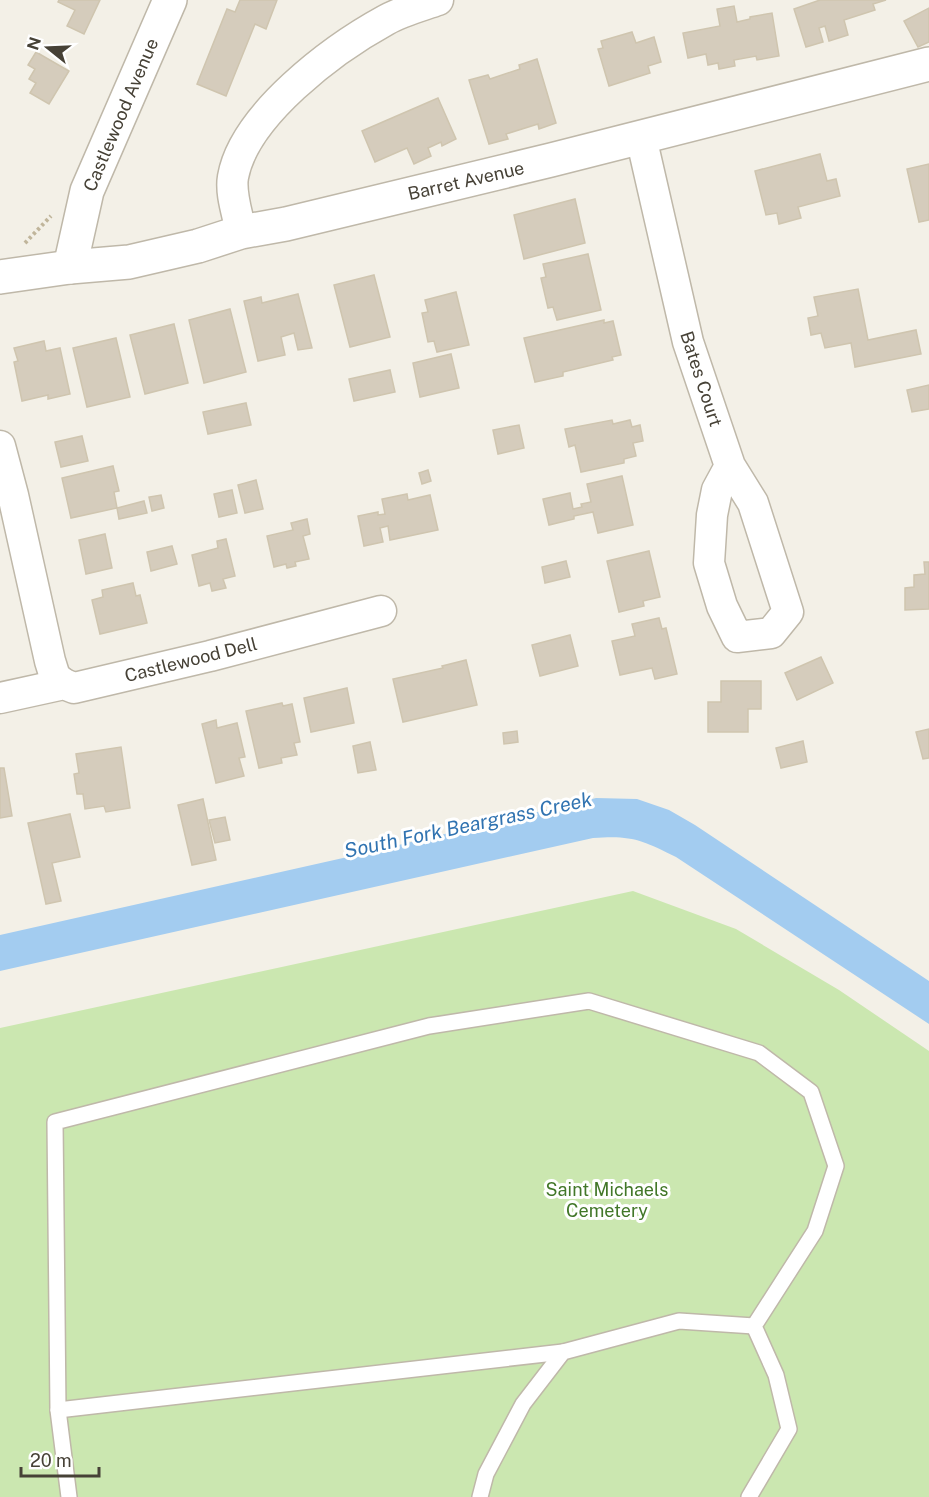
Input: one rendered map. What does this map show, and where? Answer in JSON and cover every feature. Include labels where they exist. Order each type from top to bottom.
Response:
[{"type":"street","name":"Castlewood Avenue","points":[[70,267],[87,191],[170,0]]},
{"type":"street","points":[[241,232],[232,179],[239,153],[257,126],[308,73],[341,48],[388,19],[438,0]]},
{"type":"street","name":"Barret Avenue","points":[[0,277],[70,267],[129,262],[198,246],[241,232],[298,221],[929,64]]},
{"type":"street","name":"Bates Court","points":[[641,137],[688,342],[730,466],[753,503],[788,612],[771,633],[737,637],[722,606],[710,563],[712,515],[717,490],[730,466]]},
{"type":"street","points":[[0,446],[14,495],[50,661],[55,677],[64,684]]},
{"type":"street","name":"Castlewood Dell","points":[[0,698],[64,684],[75,688],[210,656],[381,611]]},
{"type":"lane","points":[[69,1497],[58,1410],[55,1122],[429,1026],[589,1001],[759,1053],[810,1092],[836,1166],[815,1231],[754,1326]]},
{"type":"lane","points":[[58,1410],[563,1352],[679,1321],[754,1326]]},
{"type":"lane","points":[[749,1497],[789,1429],[776,1375],[754,1326]]},
{"type":"lane","points":[[480,1497],[486,1474],[523,1404],[563,1352]]},
{"type":"path","points":[[21,248],[52,214]]},
{"type":"green space","name":"Saint Michaels Cemetery","points":[[633,891],[736,929],[839,990],[929,1051],[929,1497],[0,1497],[0,1028]]},
{"type":"water","name":"South Fork Beargrass Creek","points":[[596,798],[637,799],[669,810],[929,981],[929,1024],[676,857],[645,843],[618,837],[593,838],[0,971],[0,935],[352,856]]},
{"type":"building","points":[[59,0],[100,0],[84,34],[67,26],[75,10],[58,2]]},
{"type":"building","points":[[240,0],[277,0],[266,29],[255,24],[226,96],[197,84],[227,9],[235,12]]},
{"type":"building","points":[[820,0],[886,0],[873,4],[875,10],[844,20],[848,35],[829,41],[825,26],[819,28],[823,42],[806,47],[794,9]]},
{"type":"building","points":[[734,6],[737,22],[772,13],[779,56],[757,60],[756,56],[734,60],[735,66],[719,69],[718,63],[708,65],[706,54],[688,58],[683,33],[720,26],[717,9]]},
{"type":"building","points":[[929,8],[929,42],[918,47],[904,21]]},
{"type":"building","points":[[632,32],[636,43],[654,37],[661,62],[648,66],[650,73],[609,86],[598,49],[603,48],[601,41]]},
{"type":"building","points":[[36,52],[69,71],[49,104],[30,93],[36,83],[29,79],[35,69],[28,65]]},
{"type":"building","points":[[537,59],[556,123],[539,129],[538,124],[506,134],[508,139],[489,144],[469,80],[488,75],[490,79],[520,69],[519,65]]},
{"type":"building","points":[[438,98],[456,139],[442,146],[441,142],[428,148],[431,156],[414,164],[407,148],[375,162],[362,131]]},
{"type":"building","points":[[820,154],[827,181],[836,179],[840,196],[798,207],[801,218],[779,224],[777,213],[766,215],[755,171]]},
{"type":"building","points":[[929,164],[929,220],[919,222],[907,169]]},
{"type":"building","points":[[575,199],[585,243],[524,259],[514,215]]},
{"type":"building","points":[[588,254],[601,310],[557,320],[553,307],[548,308],[541,278],[546,277],[543,264]]},
{"type":"building","points":[[374,275],[390,337],[350,347],[334,285]]},
{"type":"building","points":[[858,289],[868,340],[916,330],[921,354],[855,367],[851,343],[825,348],[821,333],[811,335],[808,318],[818,316],[814,297]]},
{"type":"building","points":[[456,292],[469,345],[437,352],[434,341],[428,342],[422,313],[428,312],[425,300]]},
{"type":"building","points":[[298,294],[312,348],[298,350],[294,333],[281,337],[285,355],[258,361],[244,301],[261,297],[262,303]]},
{"type":"building","points":[[230,309],[246,372],[204,383],[189,320]]},
{"type":"building","points":[[604,320],[604,323],[613,321],[621,355],[612,357],[613,360],[563,372],[563,376],[535,382],[524,338]]},
{"type":"building","points":[[174,324],[188,383],[145,394],[130,335]]},
{"type":"building","points":[[116,338],[130,397],[87,407],[73,348]]},
{"type":"building","points":[[44,341],[46,351],[60,348],[70,394],[48,399],[48,395],[22,401],[14,362],[18,361],[14,348]]},
{"type":"building","points":[[451,354],[459,388],[420,397],[413,363]]},
{"type":"building","points":[[390,370],[395,392],[354,401],[349,379]]},
{"type":"building","points":[[929,385],[929,409],[912,412],[907,390]]},
{"type":"building","points":[[246,403],[251,425],[208,434],[203,412]]},
{"type":"building","points":[[612,420],[613,424],[630,420],[632,427],[640,425],[643,441],[633,443],[636,456],[624,459],[624,463],[581,472],[575,445],[569,447],[565,429]]},
{"type":"building","points":[[519,425],[524,448],[498,454],[493,430]]},
{"type":"building","points":[[82,436],[88,461],[61,467],[55,442]]},
{"type":"building","points":[[113,466],[119,491],[114,492],[117,508],[71,518],[62,478]]},
{"type":"building","points":[[428,470],[431,481],[422,484],[419,473]]},
{"type":"building","points":[[622,476],[633,525],[598,533],[593,512],[549,525],[543,499],[570,493],[573,509],[582,507],[581,504],[591,502],[587,484]]},
{"type":"building","points":[[256,480],[263,509],[245,513],[238,485]]},
{"type":"building","points":[[232,490],[237,513],[219,517],[214,494]]},
{"type":"building","points":[[407,494],[408,500],[430,495],[438,530],[390,540],[388,526],[380,528],[383,542],[364,546],[358,516],[378,512],[378,515],[385,514],[382,499]]},
{"type":"building","points":[[161,495],[164,508],[152,511],[149,497]]},
{"type":"building","points":[[144,501],[147,513],[119,519],[117,508]]},
{"type":"building","points":[[307,519],[310,534],[303,536],[309,559],[295,562],[296,566],[287,568],[286,564],[274,567],[267,536],[293,530],[291,523]]},
{"type":"building","points":[[105,534],[112,568],[86,574],[79,540]]},
{"type":"building","points":[[226,539],[235,576],[223,579],[226,588],[212,591],[210,583],[199,586],[192,555],[218,548],[217,541]]},
{"type":"building","points":[[172,546],[177,564],[151,571],[147,552]]},
{"type":"building","points":[[649,551],[660,597],[643,601],[644,606],[619,612],[607,561]]},
{"type":"building","points":[[566,561],[570,577],[545,583],[542,567]]},
{"type":"building","points":[[924,562],[929,562],[929,609],[905,610],[905,588],[914,587],[914,575],[925,574]]},
{"type":"building","points":[[133,583],[136,596],[140,595],[147,623],[100,634],[92,600],[103,597],[102,590]]},
{"type":"building","points":[[659,618],[662,629],[666,628],[677,674],[655,679],[652,668],[620,675],[612,641],[635,636],[632,624]]},
{"type":"building","points":[[570,635],[578,666],[540,676],[532,645]]},
{"type":"building","points":[[821,657],[833,683],[797,700],[785,673]]},
{"type":"building","points":[[466,660],[477,705],[403,722],[393,679],[443,668],[442,666]]},
{"type":"building","points":[[721,681],[761,681],[761,709],[748,709],[748,732],[708,732],[708,702],[721,702]]},
{"type":"building","points":[[347,688],[354,723],[311,732],[304,698]]},
{"type":"building","points":[[282,703],[283,706],[292,704],[300,742],[294,743],[297,755],[281,758],[282,763],[259,768],[246,711]]},
{"type":"building","points":[[216,720],[217,728],[237,723],[245,757],[239,758],[244,776],[216,783],[202,724]]},
{"type":"building","points":[[929,729],[929,758],[923,759],[916,732]]},
{"type":"building","points":[[517,731],[518,742],[504,744],[503,733]]},
{"type":"building","points":[[803,741],[807,762],[781,768],[776,748]]},
{"type":"building","points":[[370,742],[376,770],[358,773],[353,746]]},
{"type":"building","points":[[121,747],[130,808],[106,812],[104,806],[85,809],[83,794],[77,794],[74,774],[79,773],[76,754]]},
{"type":"building","points":[[0,768],[4,768],[12,816],[0,818]]},
{"type":"building","points":[[203,799],[216,860],[192,865],[178,805]]},
{"type":"building","points":[[70,814],[80,857],[52,863],[61,901],[46,904],[28,823]]},
{"type":"building","points":[[225,817],[230,840],[215,843],[209,820]]}]
